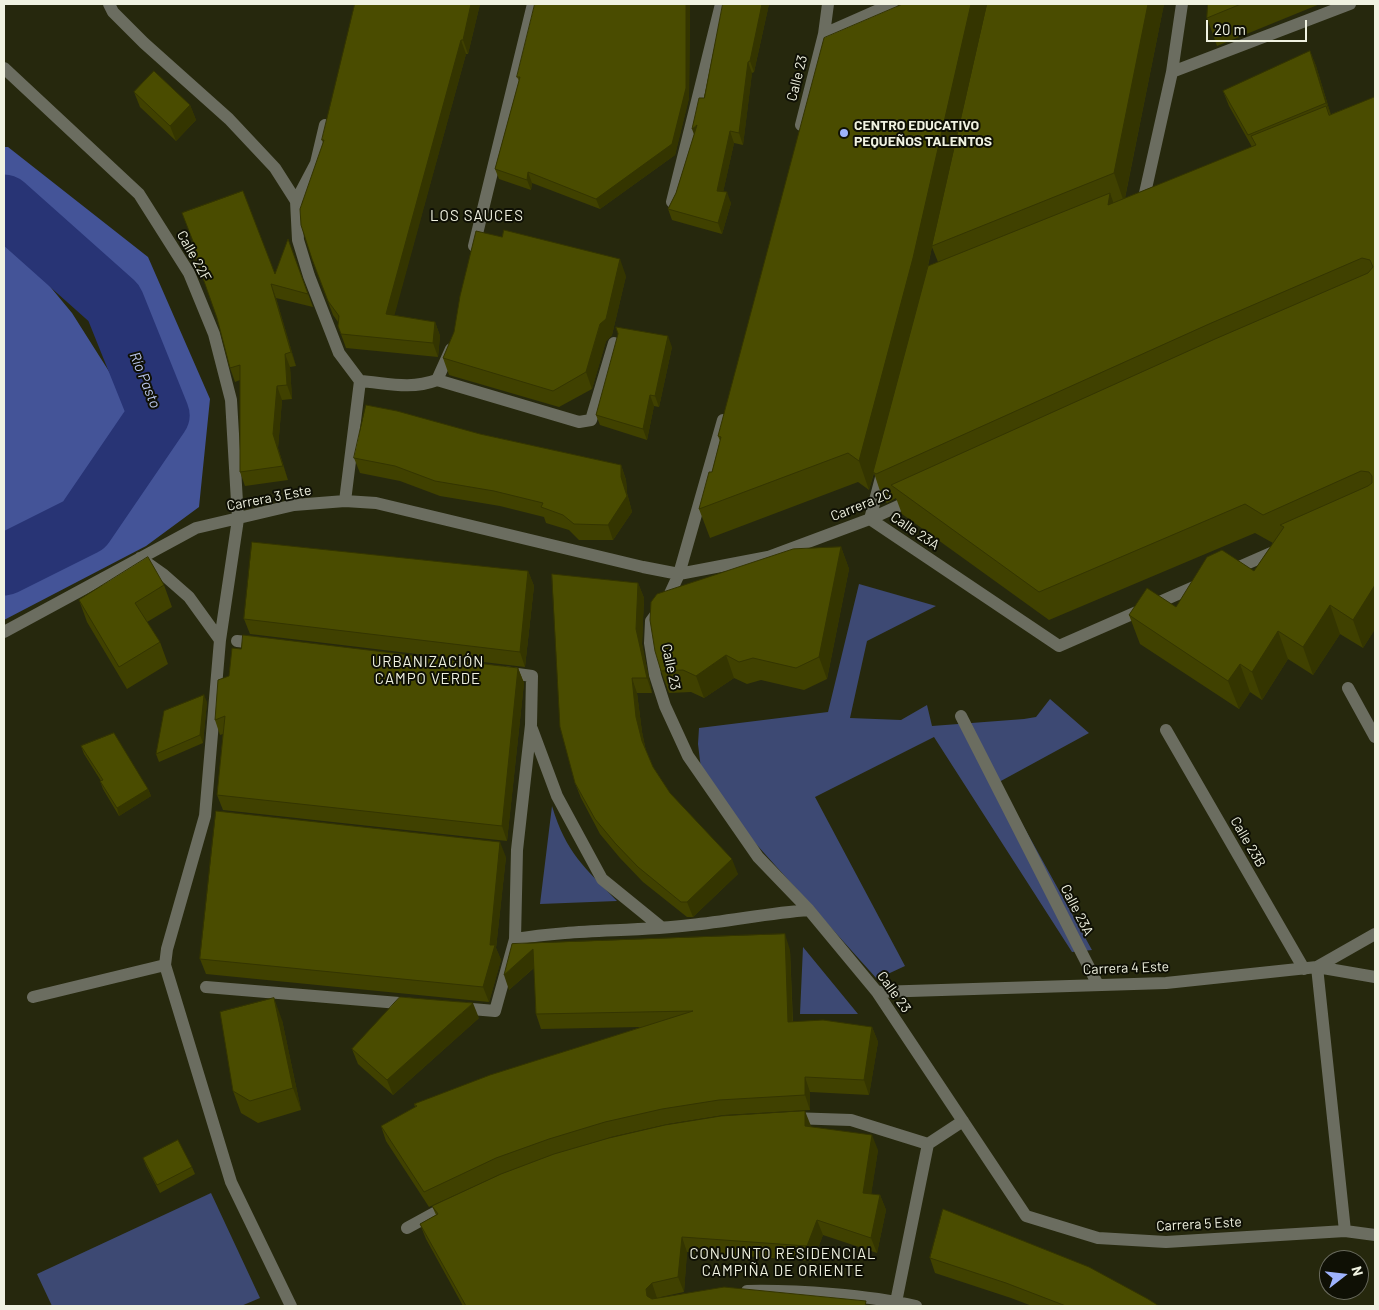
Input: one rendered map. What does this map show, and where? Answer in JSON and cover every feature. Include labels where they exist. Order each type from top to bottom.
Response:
[{"type":"street","points":[[109,4],[113,12],[144,43],[229,119],[275,168],[296,201],[298,240],[309,276],[339,353],[360,382],[345,501]]},
{"type":"street","points":[[470,263],[533,4]]},
{"type":"street","points":[[672,202],[721,4]]},
{"type":"street","name":"Calle 23","points":[[797,138],[824,34],[828,4]]},
{"type":"street","points":[[824,34],[892,4]]},
{"type":"street","points":[[1161,194],[1139,203],[1172,72],[1182,4]]},
{"type":"street","points":[[1172,72],[1350,4]]},
{"type":"street","name":"Calle 22F","points":[[4,68],[139,194],[189,273],[214,334],[231,400],[238,519],[220,640],[205,816],[167,949],[165,965]]},
{"type":"street","points":[[296,201],[316,163],[327,116]]},
{"type":"street","points":[[437,380],[452,348],[454,338]]},
{"type":"street","points":[[360,382],[421,386],[437,380],[579,422],[586,421],[591,420],[614,343]]},
{"type":"street","name":"Calle 23","points":[[728,403],[678,574],[668,598],[651,621],[650,643],[655,675],[665,706],[688,756],[758,857],[809,910],[877,992],[1026,1216]]},
{"type":"street","name":"Calle 23A","points":[[885,461],[870,519],[1059,646],[1294,543]]},
{"type":"street","name":"Carrera 2C","points":[[678,574],[768,557],[870,519],[924,494]]},
{"type":"street","name":"Carrera 3 Este","points":[[4,632],[196,528],[294,506],[345,501],[376,503],[678,574]]},
{"type":"street","points":[[140,558],[164,575],[189,597],[220,640]]},
{"type":"street","points":[[237,641],[267,644]]},
{"type":"street","points":[[445,1007],[495,1011],[515,938],[512,849],[531,725],[532,676],[493,671]]},
{"type":"street","points":[[1348,688],[1375,737]]},
{"type":"street","name":"Calle 23A","points":[[961,716],[1098,985]]},
{"type":"street","points":[[531,725],[557,796],[602,879],[661,927]]},
{"type":"street","name":"Calle 23B","points":[[1166,730],[1304,969]]},
{"type":"street","points":[[515,938],[555,932],[691,925],[772,912],[809,910]]},
{"type":"street","points":[[1345,1231],[1317,967],[1375,934]]},
{"type":"street","points":[[33,997],[165,965],[231,1182],[291,1306]]},
{"type":"street","name":"Carrera 4 Este","points":[[877,992],[1166,982],[1317,967],[1375,977]]},
{"type":"street","points":[[206,986],[425,1005]]},
{"type":"street","points":[[782,1118],[851,1120],[928,1144]]},
{"type":"street","points":[[896,1302],[928,1144],[963,1121]]},
{"type":"street","points":[[408,1228],[460,1200]]},
{"type":"street","name":"Carrera 5 Este","points":[[1026,1216],[1098,1238],[1166,1242],[1345,1231],[1375,1234]]},
{"type":"street","points":[[732,1292],[784,1291],[896,1302],[916,1306]]},
{"type":"shaded area","points":[[4,147],[8,147],[148,257],[210,399],[199,507],[146,546],[4,620],[4,581],[87,543],[176,424],[124,293],[4,189]]},
{"type":"shaded area","points":[[4,231],[72,313],[143,425],[111,463],[64,529],[4,556]]},
{"type":"shaded area","points":[[859,584],[936,606],[867,641],[850,718],[901,720],[927,705],[932,726],[1024,719],[1036,717],[1050,699],[1089,733],[999,782],[1092,950],[1072,952],[934,737],[815,797],[905,966],[877,979],[722,806],[701,769],[698,744],[699,728],[828,712]]},
{"type":"shaded area","points":[[552,806],[570,848],[586,869],[617,901],[540,904]]},
{"type":"shaded area","points":[[803,947],[858,1014],[800,1014]]},
{"type":"shaded area","points":[[211,1193],[260,1298],[241,1306],[52,1306],[37,1274]]},
{"type":"building","points":[[355,4],[471,4],[463,40],[461,40],[386,314],[435,322],[433,343],[341,334],[338,326],[339,316],[328,301],[301,225],[300,209],[324,140],[322,140]]},
{"type":"building","points":[[535,4],[686,4],[686,88],[672,144],[596,199],[528,172],[527,180],[495,169],[520,77],[517,77]]},
{"type":"building","points":[[723,4],[762,4],[750,61],[748,62],[739,133],[730,131],[717,191],[727,192],[718,223],[668,209],[676,193],[697,125],[692,129],[699,98],[704,98]]},
{"type":"building","points":[[903,4],[971,4],[913,258],[859,461],[848,453],[699,509],[709,472],[712,472],[721,437],[718,436],[824,38]]},
{"type":"building","points":[[987,4],[1148,4],[1114,173],[932,246]]},
{"type":"building","points":[[1208,4],[1241,4],[1207,18]]},
{"type":"building","points":[[1310,51],[1326,103],[1248,135],[1223,91]]},
{"type":"building","points":[[154,71],[190,105],[170,126],[134,92]]},
{"type":"building","points":[[1375,97],[1375,585],[1353,620],[1330,605],[1303,647],[1278,631],[1252,672],[1240,664],[1228,681],[1129,615],[1147,588],[1176,607],[1207,557],[1222,550],[1254,571],[1284,527],[1280,525],[1368,486],[1372,483],[1372,476],[1369,472],[1361,471],[1263,515],[1245,504],[1039,592],[891,485],[1215,339],[1368,273],[1373,267],[1370,260],[1362,258],[1209,324],[876,474],[873,472],[928,266],[1110,193],[1108,205],[1256,145],[1251,136],[1326,106],[1329,115]]},
{"type":"building","points":[[243,191],[275,274],[288,239],[308,294],[271,284],[291,352],[285,354],[287,385],[277,386],[273,434],[283,466],[240,472],[240,365],[230,368],[217,318],[193,250],[196,249],[182,213]]},
{"type":"building","points":[[504,230],[620,259],[606,319],[600,324],[586,372],[553,391],[443,358],[454,332],[460,296],[476,231],[502,237]]},
{"type":"building","points":[[616,327],[668,336],[655,396],[650,395],[643,429],[596,415],[618,334]]},
{"type":"building","points":[[366,405],[397,411],[480,434],[621,465],[621,477],[627,496],[608,525],[574,524],[563,515],[541,507],[543,503],[494,491],[435,481],[395,466],[354,458]]},
{"type":"building","points":[[252,542],[528,571],[520,652],[244,619]]},
{"type":"building","points":[[841,547],[819,657],[796,668],[753,658],[739,662],[726,655],[696,676],[683,670],[661,671],[655,651],[650,620],[651,602],[657,594],[793,549]]},
{"type":"building","points":[[148,557],[164,585],[135,603],[160,642],[119,667],[79,600]]},
{"type":"building","points":[[552,574],[638,583],[636,629],[647,678],[632,678],[636,717],[642,741],[653,767],[670,793],[732,859],[687,902],[681,902],[638,867],[615,843],[595,819],[575,783],[560,727]]},
{"type":"building","points":[[243,635],[518,668],[502,826],[217,795],[225,716],[215,720],[218,680],[229,676],[232,648],[241,649]]},
{"type":"building","points":[[204,695],[200,735],[156,754],[164,711]]},
{"type":"building","points":[[114,733],[148,789],[117,808],[100,781],[103,780],[81,746]]},
{"type":"building","points":[[216,811],[500,842],[490,945],[495,945],[483,987],[200,959]]},
{"type":"building","points":[[785,934],[788,1022],[823,1020],[872,1027],[864,1080],[805,1077],[805,1095],[719,1100],[662,1109],[605,1122],[496,1158],[424,1192],[381,1126],[417,1106],[414,1104],[490,1075],[693,1011],[536,1014],[533,949],[504,975],[512,944]]},
{"type":"building","points":[[400,997],[473,1003],[387,1080],[352,1049]]},
{"type":"building","points":[[274,998],[293,1088],[250,1101],[233,1091],[220,1012]]},
{"type":"building","points":[[805,1111],[805,1126],[872,1135],[863,1193],[880,1195],[871,1238],[817,1220],[807,1246],[682,1237],[678,1277],[652,1283],[646,1289],[647,1296],[652,1299],[724,1287],[866,1301],[865,1306],[466,1306],[420,1224],[438,1214],[432,1206],[501,1174],[554,1154],[609,1138],[665,1125],[721,1116]]},
{"type":"building","points":[[178,1140],[192,1167],[157,1185],[143,1158]]},
{"type":"building","points":[[943,1209],[1089,1267],[1159,1306],[1066,1306],[1006,1283],[930,1258]]},
{"type":"waterway","name":"Río Pasto","points":[[4,205],[114,303],[159,415],[84,525],[4,565]]},
{"type":"place","name":"CENTRO EDUCATIVO PEQUEÑOS TALENTOS","points":[[844,133]]},
{"type":"district","name":"LOS SAUCES","points":[[477,216]]},
{"type":"district","name":"URBANIZACIÓN CAMPO VERDE","points":[[428,670]]},
{"type":"district","name":"CONJUNTO RESIDENCIAL CAMPIÑA DE ORIENTE","points":[[783,1262]]}]
